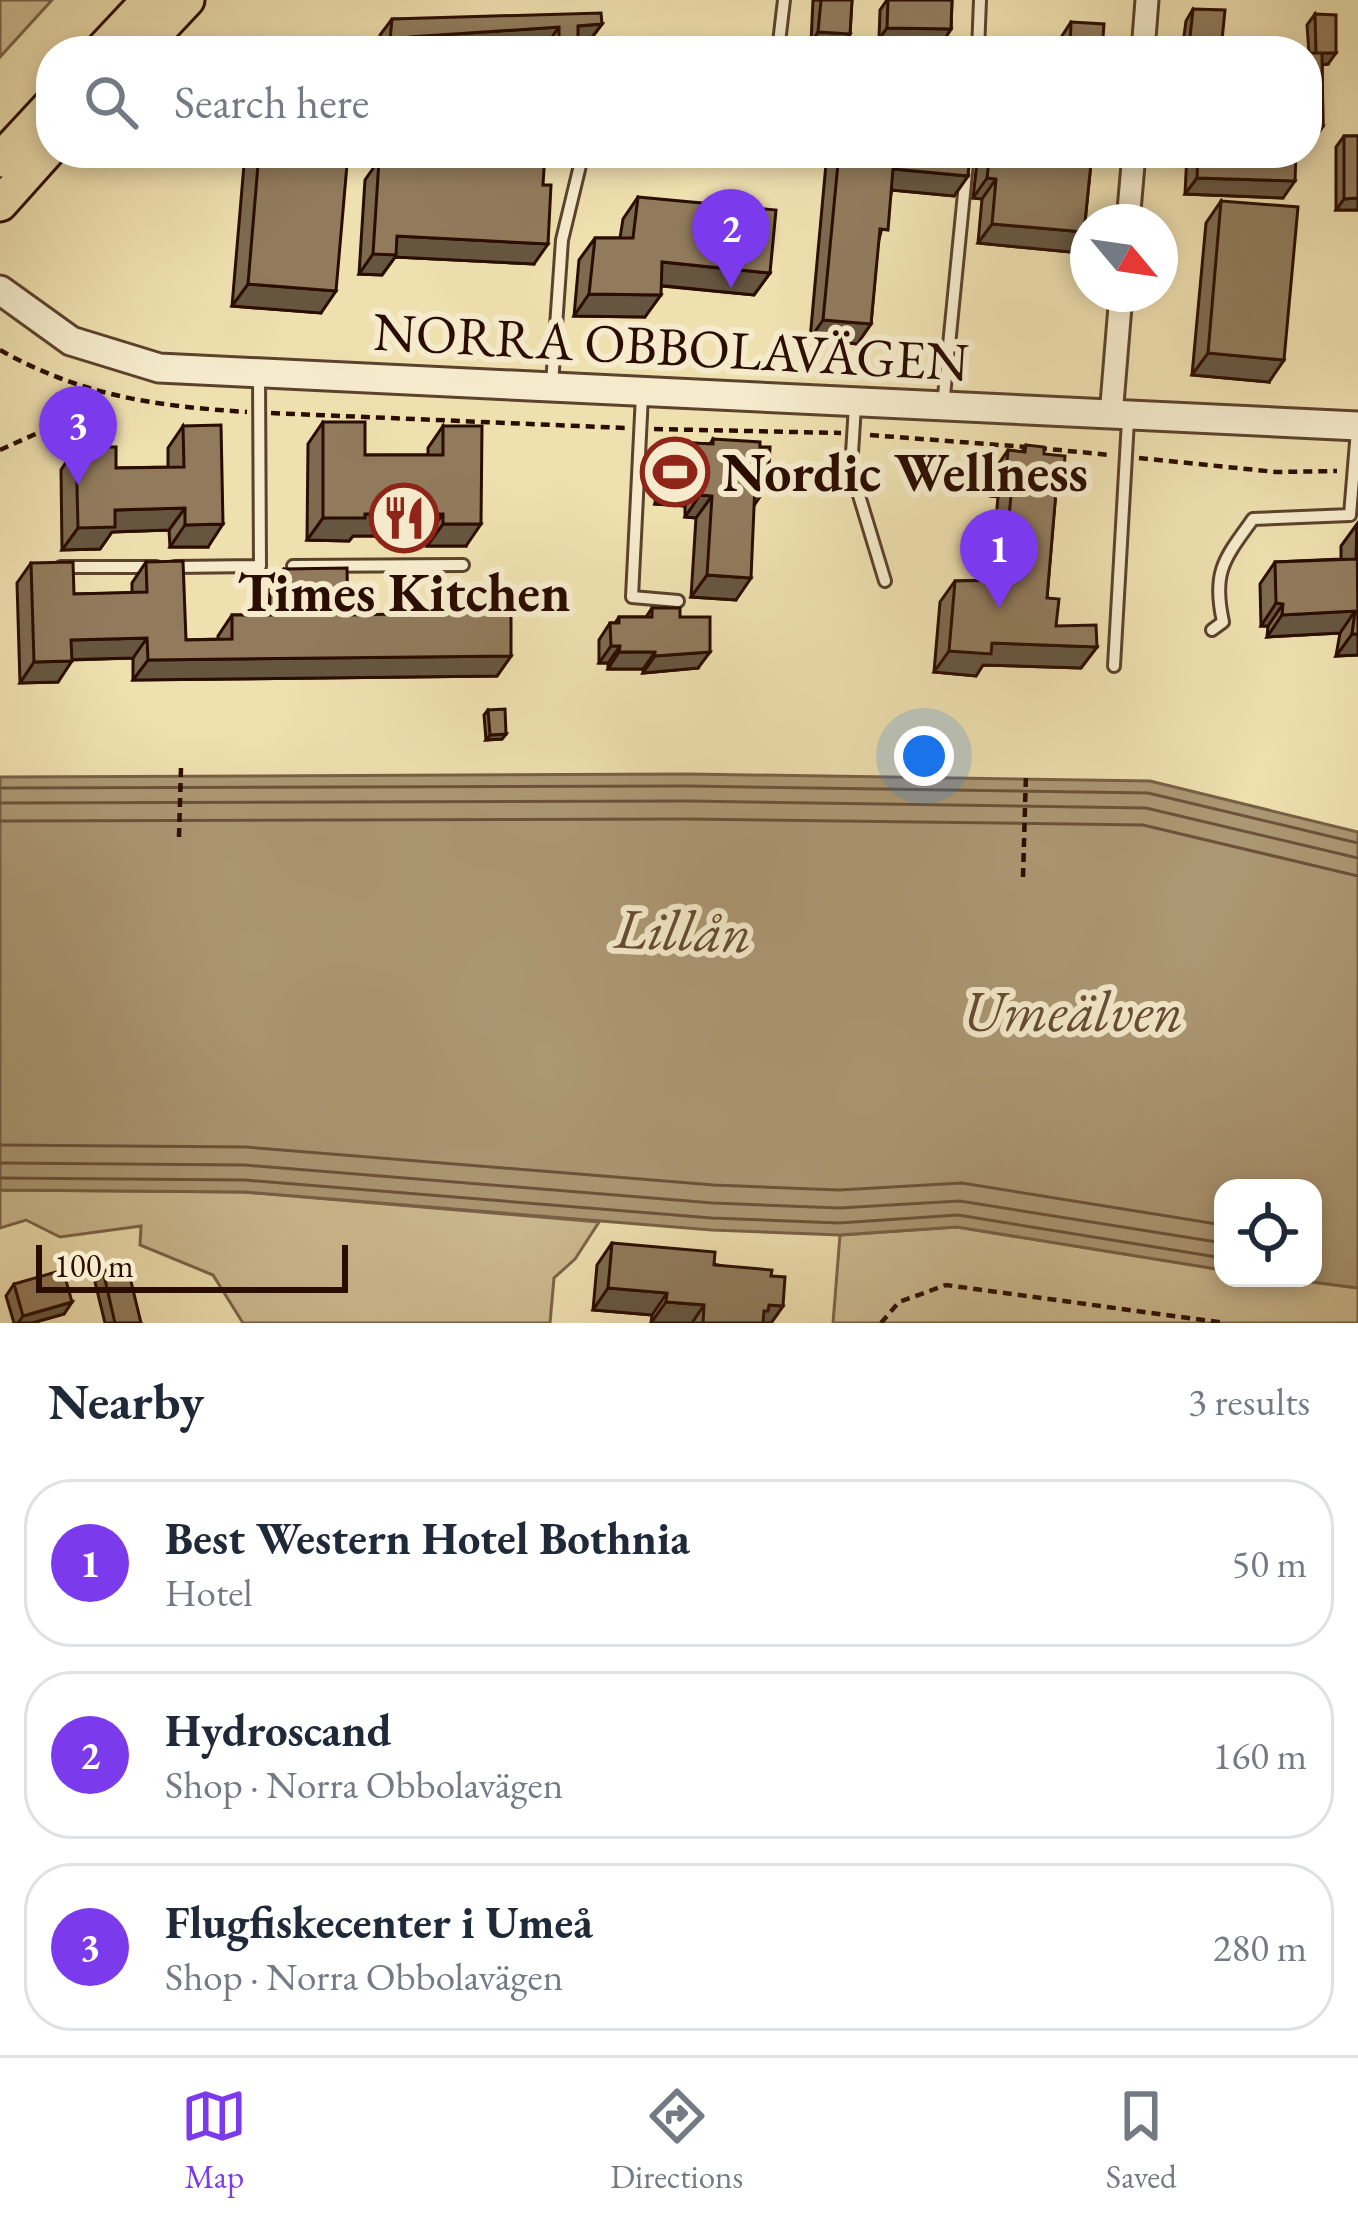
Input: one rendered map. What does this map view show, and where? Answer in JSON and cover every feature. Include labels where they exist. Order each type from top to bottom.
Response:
[{"type":"highway","points":[[115,36],[149,0]]},
{"type":"highway","points":[[153,36],[187,0]]},
{"type":"highway","points":[[0,160],[36,121]]},
{"type":"highway","points":[[2,202],[36,164]]},
{"type":"street","points":[[1144,36],[1148,0]]},
{"type":"street","points":[[1130,204],[1133,168]]},
{"type":"street","name":"NORRA OBBOLAVÄGEN","points":[[0,290],[71,341],[159,368],[1358,426]]},
{"type":"street","points":[[1119,416],[1121,312]]},
{"type":"lane","points":[[780,36],[784,0]]},
{"type":"lane","points":[[979,36],[980,0]]},
{"type":"lane","points":[[551,387],[562,240],[579,168]]},
{"type":"lane","points":[[943,407],[967,168]]},
{"type":"lane","points":[[51,567],[260,566],[259,373]]},
{"type":"lane","points":[[642,392],[632,597],[678,601]]},
{"type":"lane","points":[[856,403],[851,469],[885,581]]},
{"type":"lane","points":[[1114,666],[1126,457],[1119,416]]},
{"type":"lane","points":[[1212,630],[1222,622],[1215,586],[1229,553],[1253,519],[1350,515],[1358,426]]},
{"type":"lane","points":[[293,566],[463,566]]},
{"type":"path","points":[[0,350],[81,388],[140,402],[259,413],[834,433],[1276,472],[1337,471]]},
{"type":"path","points":[[0,450],[42,431],[81,388]]},
{"type":"path","points":[[179,836],[181,768]]},
{"type":"path","points":[[1023,877],[1026,773]]},
{"type":"path","points":[[881,1323],[899,1302],[946,1285],[1225,1323]]},
{"type":"shaded area","points":[[0,0],[52,0],[0,57]]},
{"type":"shaded area","points":[[0,1190],[244,1192],[599,1222],[575,1259],[554,1278],[550,1323],[243,1323],[213,1275],[140,1245],[141,1226],[60,1237],[26,1220],[0,1228]]},
{"type":"shaded area","points":[[957,1227],[1214,1269],[1214,1287],[1322,1287],[1322,1283],[1358,1288],[1358,1323],[833,1323],[840,1235]]},
{"type":"water","name":"Umeälven","points":[[688,774],[1150,781],[1358,832],[1358,1288],[1322,1283],[1322,1179],[1214,1179],[1214,1269],[957,1227],[840,1235],[712,1230],[244,1192],[0,1190],[0,777]]},
{"type":"building","points":[[821,0],[852,0],[850,34],[818,32]]},
{"type":"building","points":[[888,0],[952,0],[951,29],[887,28]]},
{"type":"building","points":[[1193,9],[1225,10],[1222,36],[1190,36]]},
{"type":"building","points":[[601,13],[602,24],[578,26],[578,36],[559,36],[559,27],[390,36],[392,19]]},
{"type":"building","points":[[1315,14],[1336,15],[1336,53],[1322,53],[1322,36],[1316,36]]},
{"type":"building","points":[[1071,22],[1104,24],[1103,36],[1071,36]]},
{"type":"building","points":[[1344,136],[1358,136],[1358,198],[1344,199]]},
{"type":"building","points":[[258,168],[347,168],[336,291],[248,284]]},
{"type":"building","points":[[378,168],[544,168],[543,185],[551,185],[548,244],[397,236],[396,255],[373,254]]},
{"type":"building","points":[[838,168],[969,168],[968,176],[893,169],[888,230],[880,229],[871,324],[823,320]]},
{"type":"building","points":[[988,168],[1090,168],[1087,204],[1070,204],[1070,231],[992,224],[996,179],[987,178]]},
{"type":"building","points":[[1197,168],[1295,168],[1295,181],[1197,178]]},
{"type":"building","points":[[638,197],[776,210],[770,273],[662,262],[661,295],[589,294],[595,238],[633,238]]},
{"type":"building","points":[[1221,201],[1298,207],[1284,360],[1208,353]]},
{"type":"building","points":[[323,422],[365,422],[365,455],[443,455],[443,426],[482,426],[481,524],[443,524],[443,514],[323,518]]},
{"type":"building","points":[[221,425],[223,524],[185,525],[185,508],[115,510],[115,527],[78,528],[76,447],[116,447],[116,468],[184,467],[183,426]]},
{"type":"building","points":[[713,439],[770,447],[768,485],[755,484],[751,578],[707,575],[712,496],[700,495],[701,484],[670,482],[673,442],[713,444]]},
{"type":"building","points":[[1026,445],[1044,447],[1044,454],[1065,456],[1063,480],[1057,480],[1047,598],[1059,599],[1056,626],[1096,625],[1097,647],[992,643],[991,654],[949,651],[955,581],[1003,580],[1005,515],[1009,516],[1013,475],[1006,474],[1008,450],[1025,452]]},
{"type":"building","points":[[1357,524],[1358,634],[1352,634],[1355,611],[1282,615],[1283,604],[1276,603],[1275,562],[1356,559]]},
{"type":"building","points":[[183,561],[186,640],[232,639],[232,615],[284,615],[284,569],[347,568],[348,615],[511,612],[511,656],[148,660],[147,638],[71,640],[72,661],[34,662],[31,563],[73,562],[74,594],[147,592],[146,562]]},
{"type":"building","points":[[652,608],[680,608],[680,617],[710,617],[710,652],[655,656],[655,652],[619,652],[620,646],[611,646],[610,623],[619,623],[619,617],[652,617]]},
{"type":"building","points":[[505,709],[506,734],[490,735],[488,710]]},
{"type":"building","points":[[612,1243],[715,1252],[714,1265],[772,1270],[771,1276],[785,1277],[783,1306],[769,1305],[763,1323],[703,1323],[704,1305],[666,1302],[667,1293],[608,1288]]},
{"type":"building","points":[[127,1265],[141,1323],[115,1323],[103,1271]]},
{"type":"building","points":[[63,1270],[72,1302],[23,1316],[14,1284]]},
{"type":"place","name":"Hydroscand","points":[[731,288]]},
{"type":"place","name":"Nordic Wellness","points":[[675,472]]},
{"type":"place","name":"Flugfiskecenter i Umeå","points":[[78,485]]},
{"type":"place","name":"Times Kitchen","points":[[404,518]]},
{"type":"place","name":"Best Western Hotel Bothnia","points":[[999,608]]},
{"type":"water label","name":"Lillån","points":[[683,930]]}]
